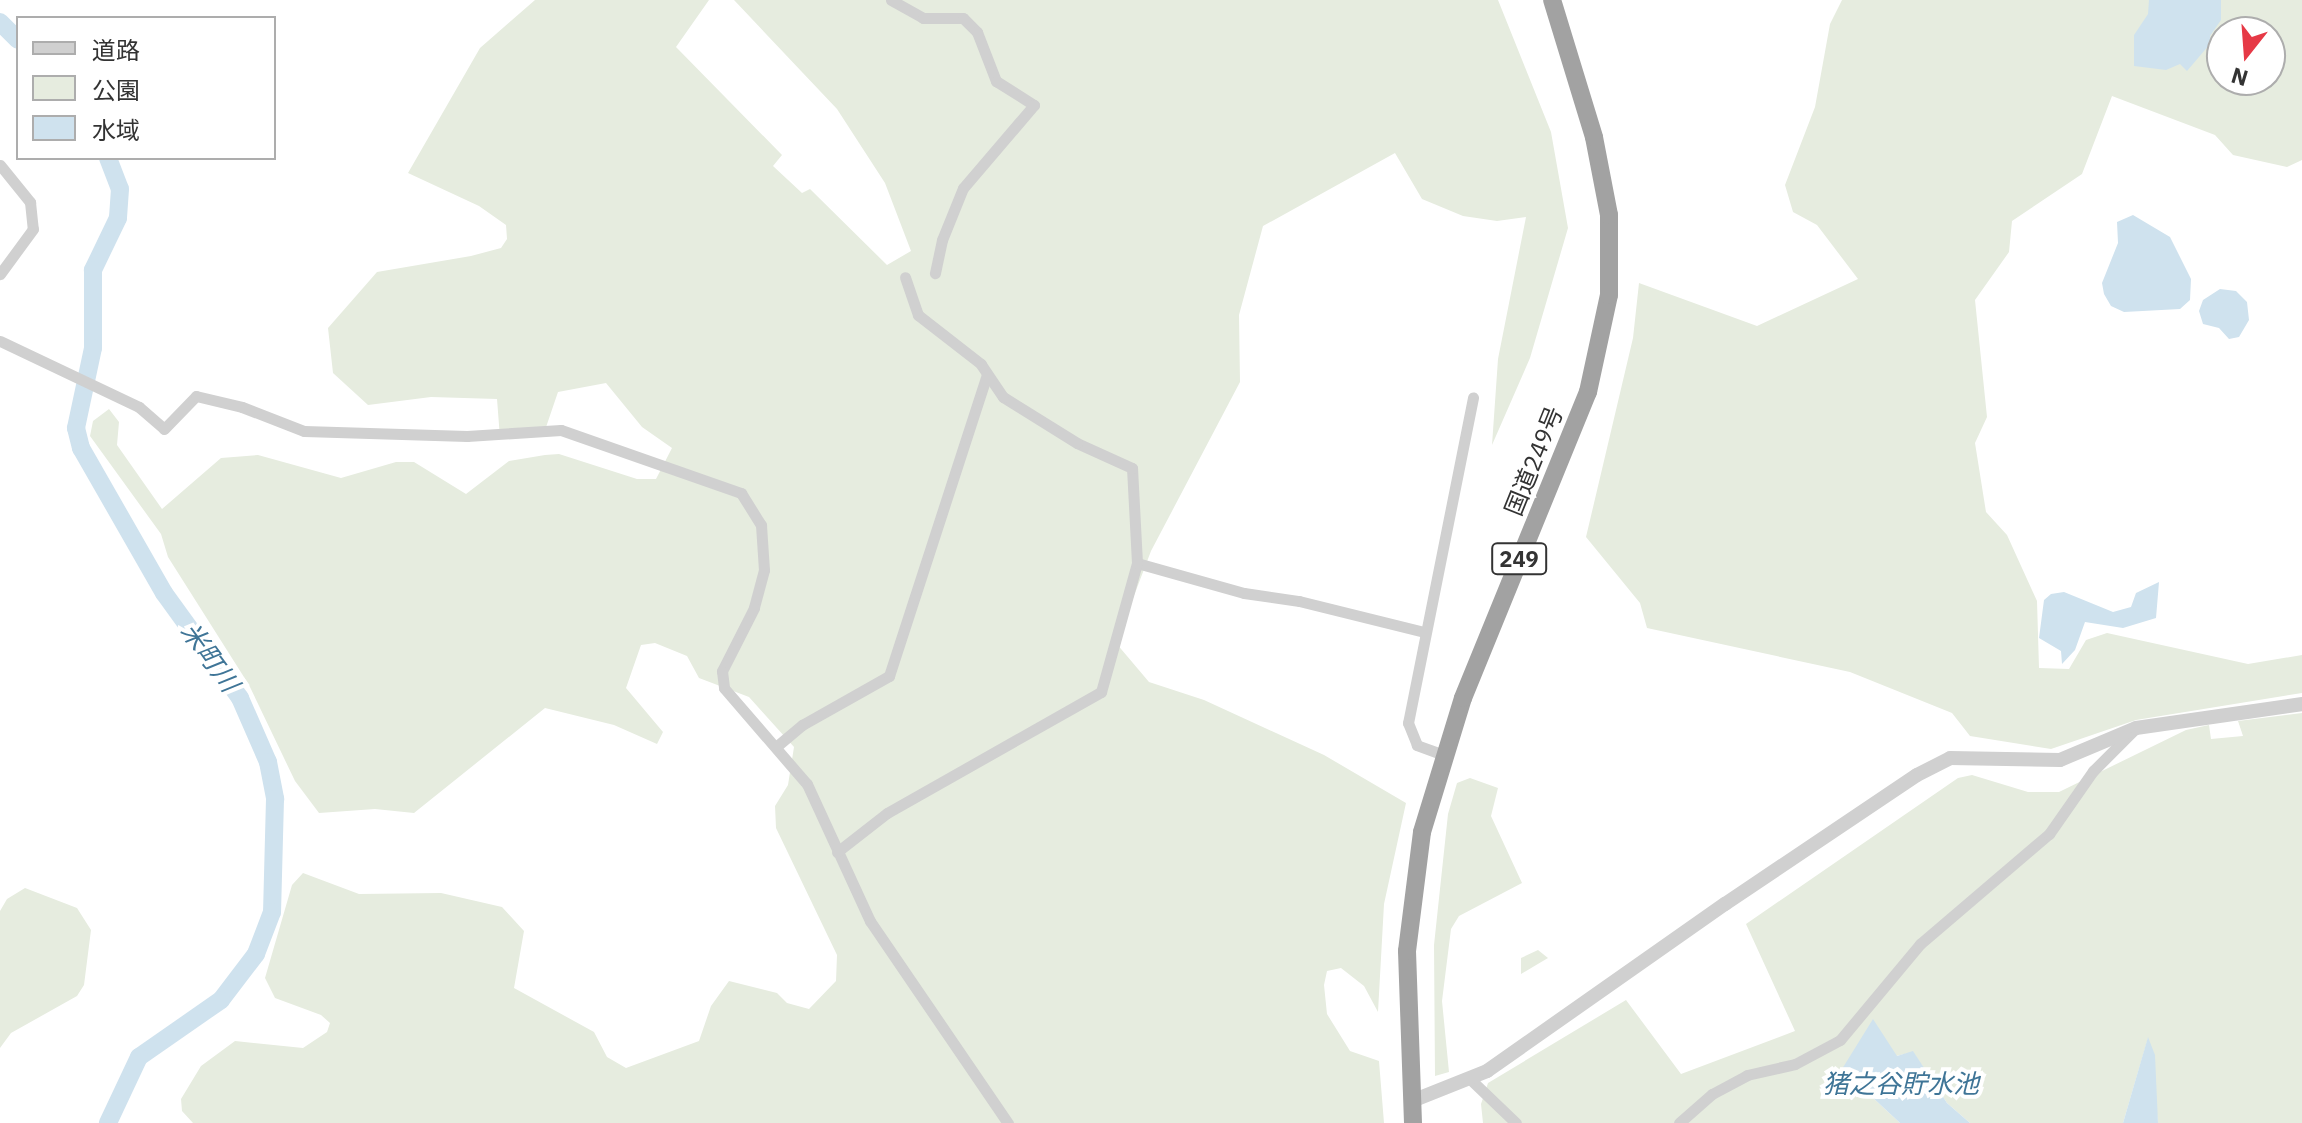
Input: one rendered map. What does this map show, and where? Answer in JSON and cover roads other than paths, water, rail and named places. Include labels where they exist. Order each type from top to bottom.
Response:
[{"type":"highway","name":"国道249号","points":[[1413,1123],[1407,951],[1410,905],[1422,832],[1444,755],[1588,392],[1609,295],[1609,215],[1594,137],[1552,0]]},
{"type":"street","points":[[891,0],[923,18],[963,18],[977,32],[996,81],[1034,105],[963,188],[942,240],[935,273]]},
{"type":"street","points":[[0,165],[30,202],[33,229],[0,274]]},
{"type":"street","points":[[837,852],[887,813],[1101,692],[1137,563],[1132,468],[1037,420],[1003,397],[981,364],[918,315],[905,277]]},
{"type":"street","points":[[0,341],[139,407],[164,429],[196,396],[242,407],[304,431],[467,436],[561,430],[640,462],[726,484],[746,500],[765,542],[754,608],[722,671],[724,688],[807,784],[870,921],[1008,1123]]},
{"type":"street","points":[[777,746],[889,676],[987,375]]},
{"type":"street","points":[[1444,755],[1417,745],[1408,723],[1473,397]]},
{"type":"street","points":[[1137,563],[1244,593],[1299,601],[1424,632]]},
{"type":"street","points":[[1412,1101],[1469,1078],[1553,1027],[1917,775],[1950,758],[2060,760],[2136,728],[2302,704]]},
{"type":"street","points":[[1679,1123],[1712,1094],[1747,1075],[1795,1064],[1840,1040],[1920,944],[2049,834],[2093,771],[2136,728]]},
{"type":"street","points":[[1469,1078],[1516,1123]]},
{"type":"water","points":[[2149,0],[2221,0],[2221,16],[2206,16],[2206,49],[2187,71],[2180,64],[2166,70],[2134,66],[2134,35],[2148,14]]},
{"type":"water","points":[[2133,215],[2170,237],[2191,279],[2190,300],[2180,309],[2124,312],[2111,306],[2104,294],[2102,283],[2118,243],[2117,222]]},
{"type":"water","points":[[2220,289],[2236,291],[2247,302],[2249,320],[2239,337],[2229,339],[2219,328],[2203,324],[2199,311],[2203,300]]},
{"type":"water","points":[[2159,582],[2156,618],[2123,628],[2085,622],[2075,650],[2062,664],[2061,651],[2039,638],[2044,600],[2051,594],[2064,592],[2113,612],[2131,607],[2136,593]]},
{"type":"water","name":"猪之谷貯水池","points":[[1873,1019],[1897,1056],[1913,1051],[1947,1103],[1970,1123],[1900,1123],[1842,1069]]},
{"type":"water","points":[[2148,1037],[2155,1055],[2158,1123],[2123,1123]]},
{"type":"waterway","name":"米町川","points":[[0,22],[16,38]]},
{"type":"waterway","name":"米町川","points":[[108,1123],[139,1057],[221,1000],[256,954],[272,912],[275,799],[268,762],[240,698],[164,593],[81,448],[76,428],[93,348],[93,270],[118,218],[120,189],[109,160]]}]
